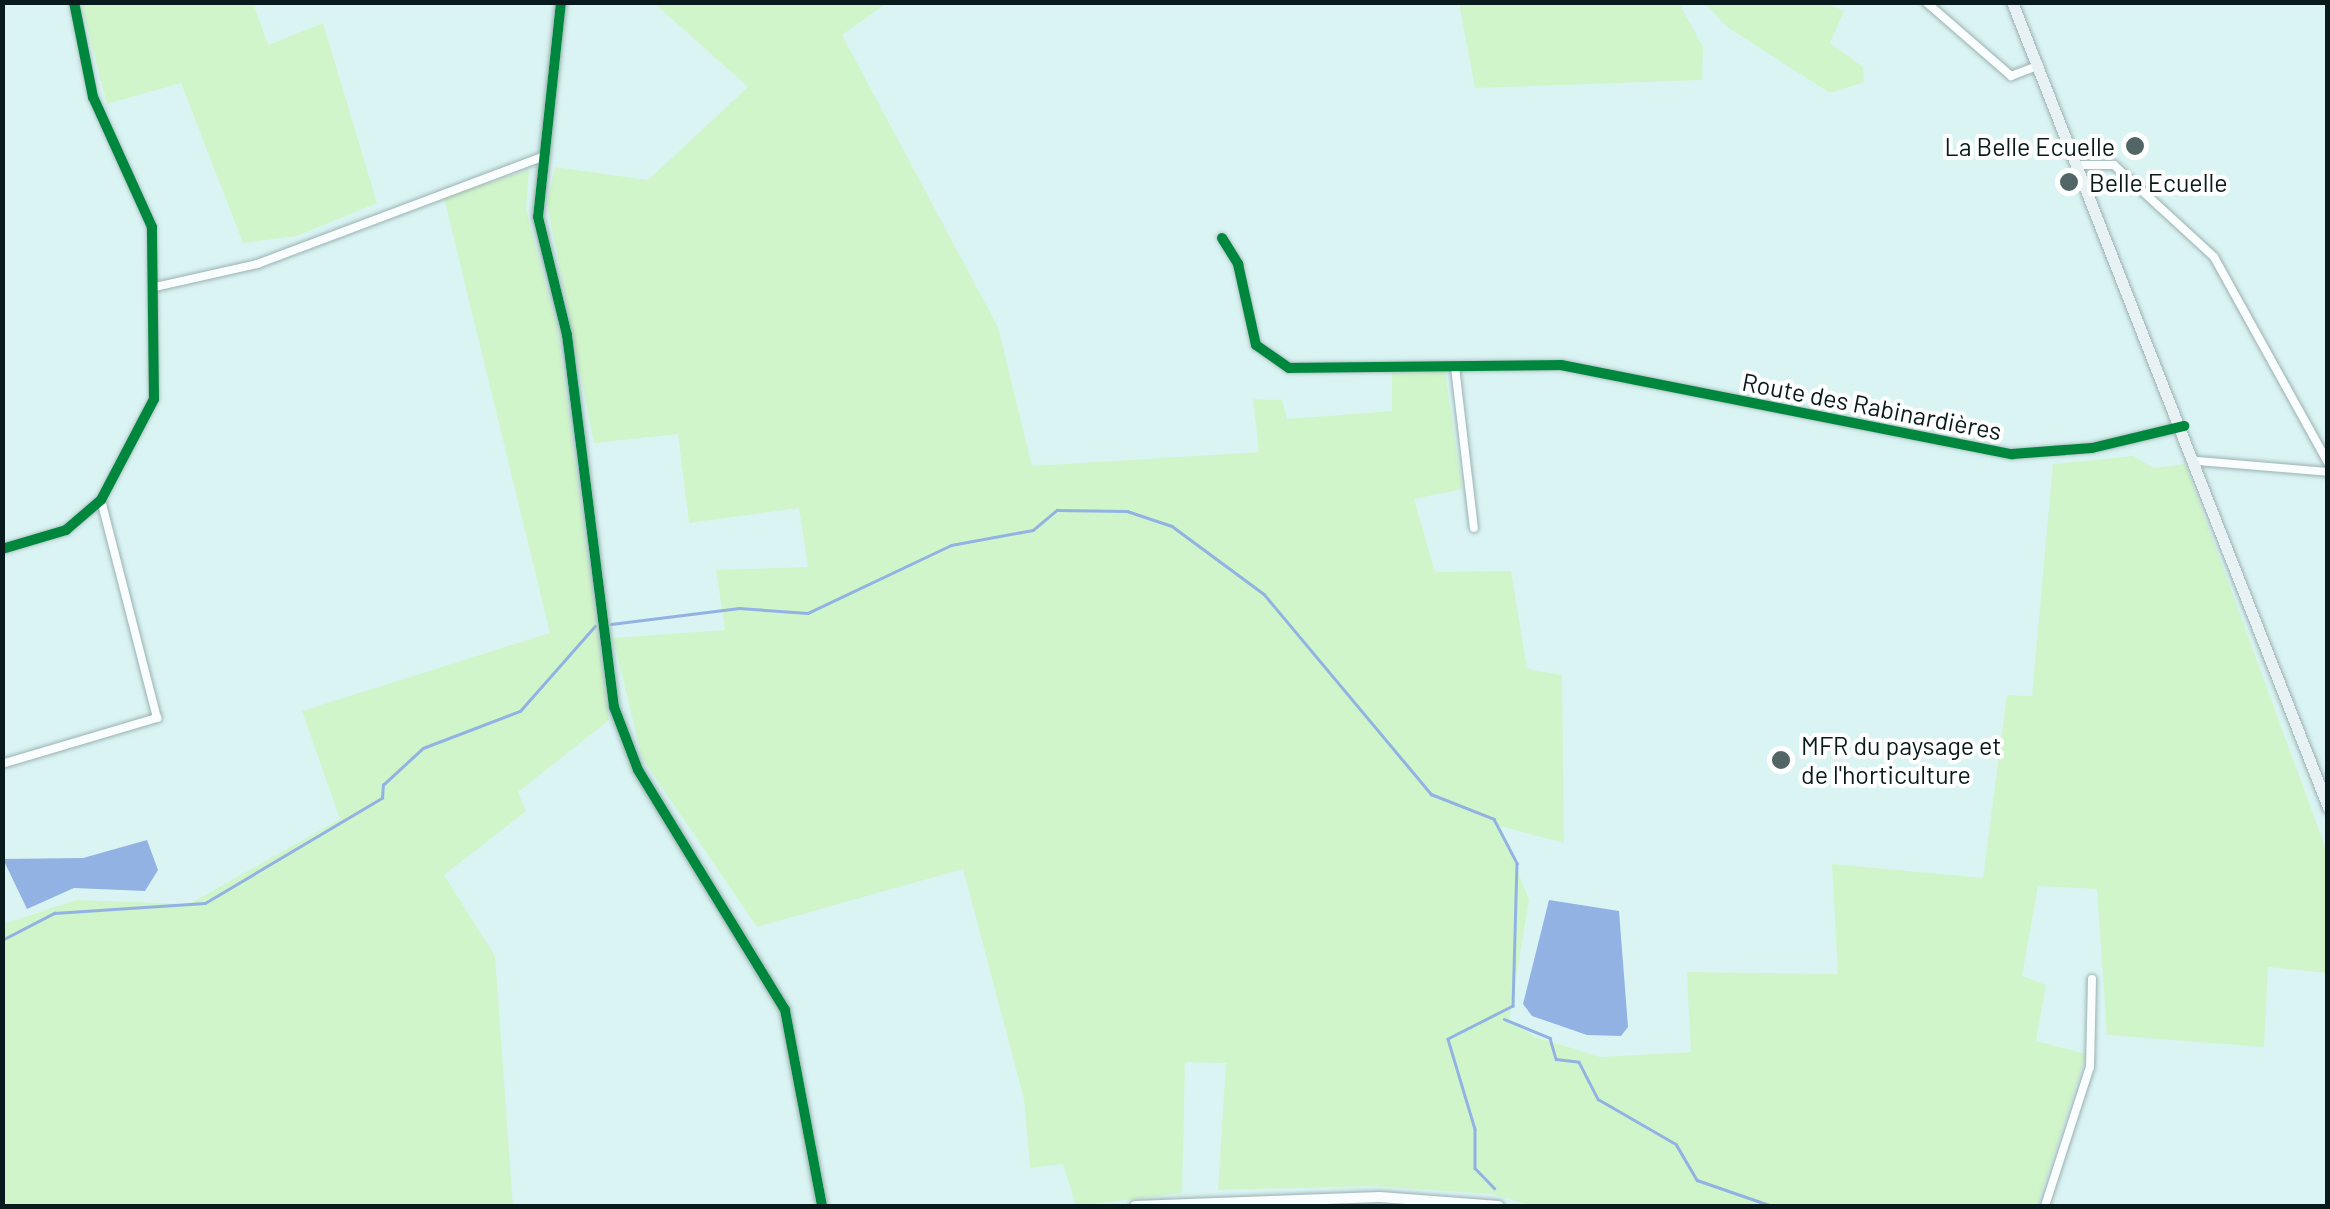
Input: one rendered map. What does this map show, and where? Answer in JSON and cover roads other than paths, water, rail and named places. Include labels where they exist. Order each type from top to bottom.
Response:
[{"type":"main road","points":[[2012,2],[2198,461],[2328,807]]},
{"type":"street","points":[[2,550],[66,530],[101,500],[129,462],[154,398],[152,226],[93,96],[74,2]]},
{"type":"street","points":[[562,2],[538,217],[567,335],[614,707],[638,770],[784,1010],[822,1206]]},
{"type":"street","points":[[1926,2],[2011,76],[2039,66]]},
{"type":"street","points":[[155,287],[257,264],[542,158]]},
{"type":"street","points":[[2076,164],[2114,165],[2214,257],[2328,462]]},
{"type":"street","name":"Route des Rabinardières","points":[[1222,238],[1238,264],[1252,336],[1271,361],[1455,367],[1561,364],[2012,454],[2092,448],[2184,426]]},
{"type":"street","points":[[1455,367],[1474,528]]},
{"type":"street","points":[[2198,461],[2328,472]]},
{"type":"street","points":[[5,763],[157,718],[101,500]]},
{"type":"street","points":[[2045,1206],[2090,1067],[2092,979]]},
{"type":"street","points":[[1134,1206],[1380,1197],[1499,1206]]},
{"type":"water","points":[[147,840],[158,870],[145,891],[74,888],[27,909],[3,859],[83,858]]},
{"type":"water","points":[[1549,900],[1619,911],[1628,1027],[1621,1036],[1587,1035],[1532,1016],[1523,1004]]},
{"type":"waterway","points":[[611,624],[739,608],[808,613],[951,545],[1033,530],[1057,510],[1127,511],[1172,526],[1264,594],[1431,794],[1494,819],[1517,863],[1513,1006],[1448,1039],[1475,1129],[1475,1168],[1494,1188]]},
{"type":"waterway","points":[[2,940],[54,913],[205,903],[382,798],[383,785],[423,748],[520,711],[595,626]]},
{"type":"waterway","points":[[1504,1019],[1550,1038],[1556,1059],[1579,1062],[1598,1099],[1676,1144],[1697,1180],[1772,1206]]},
{"type":"place","name":"La Belle Ecuelle","points":[[2135,146]]},
{"type":"place","name":"Belle Ecuelle","points":[[2069,182]]},
{"type":"place","name":"MFR du paysage et de l'horticulture","points":[[1781,760]]}]
